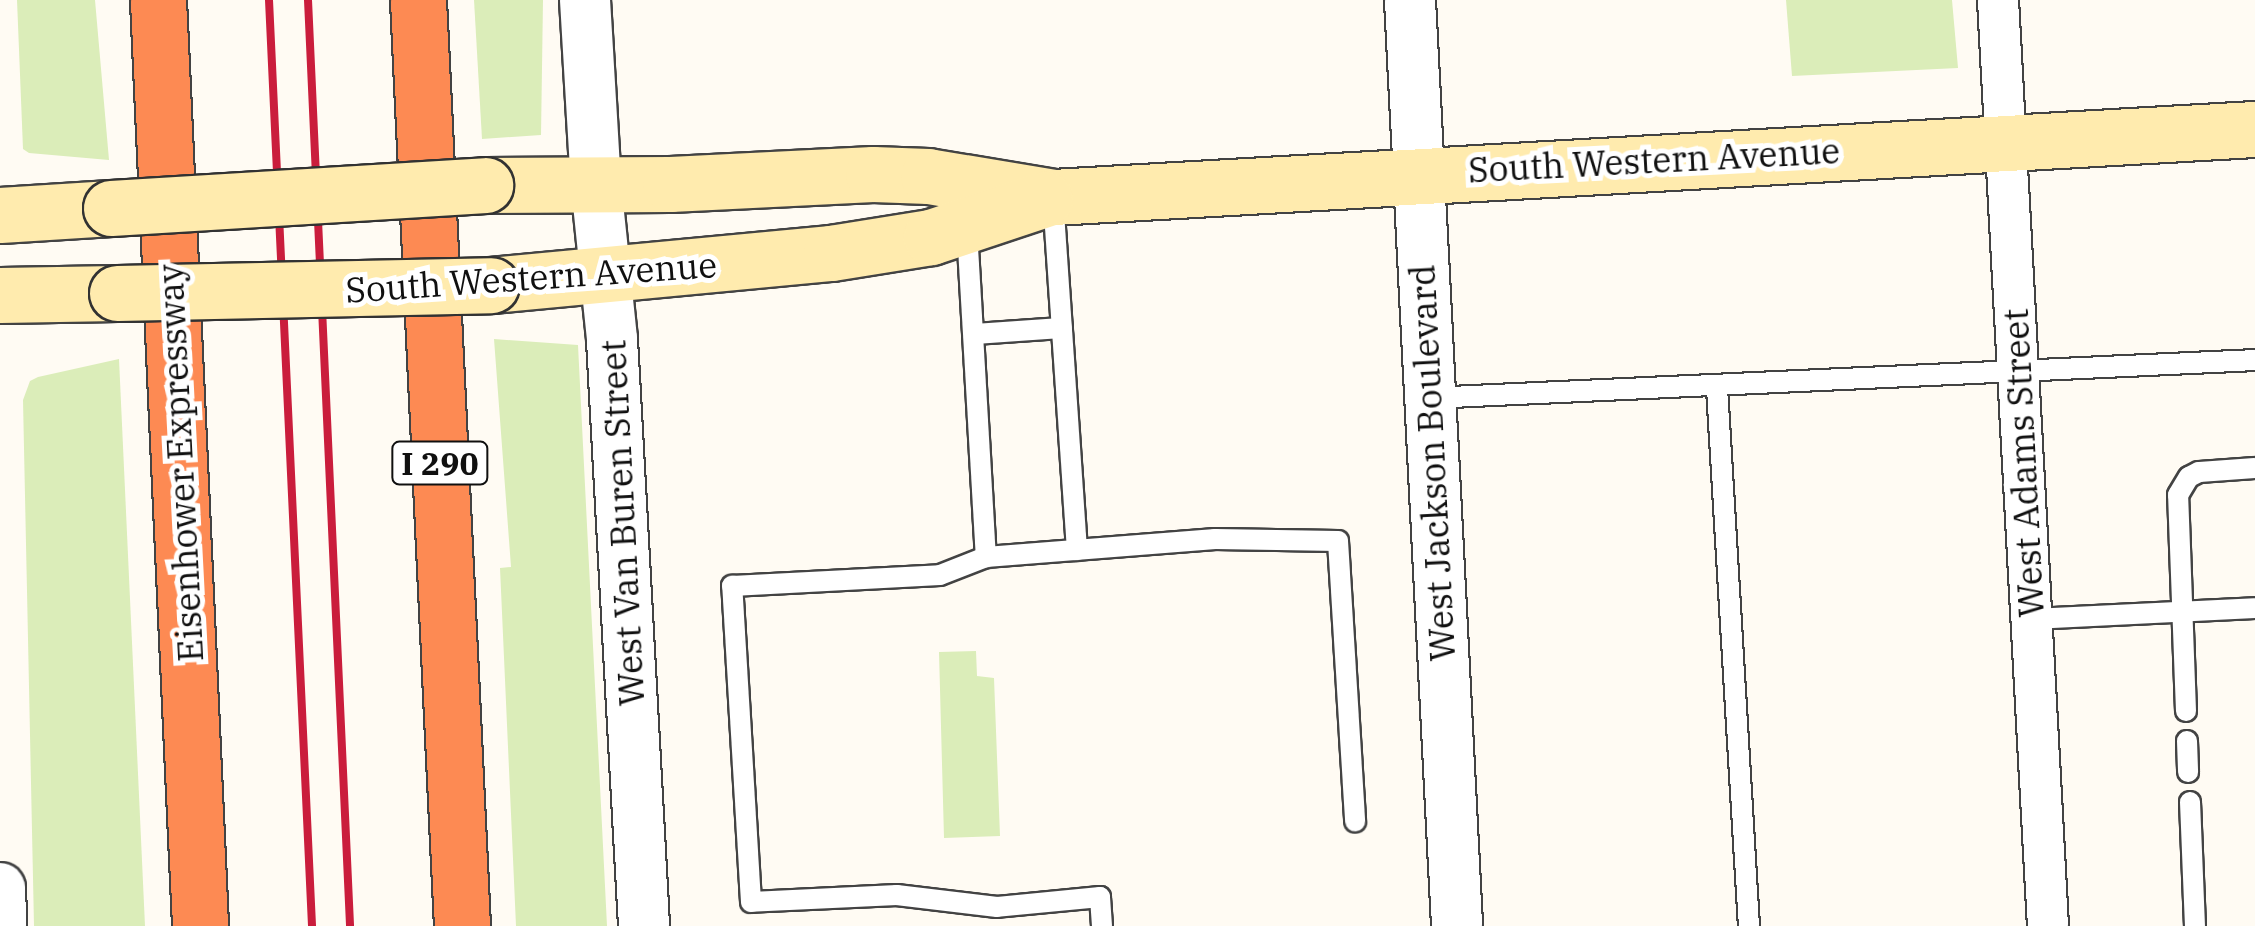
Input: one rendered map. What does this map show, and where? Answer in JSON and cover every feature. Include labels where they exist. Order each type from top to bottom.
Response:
[{"type":"highway","name":"Eisenhower Expressway","points":[[158,0],[200,926]]},
{"type":"highway","name":"I 290","points":[[418,0],[462,926]]},
{"type":"main road","name":"South Western Avenue","points":[[0,216],[485,186],[891,175],[928,176],[1053,197],[2006,140],[2255,129]]},
{"type":"main road","name":"South Western Avenue","points":[[0,295],[491,285],[606,276],[830,253],[931,237],[1053,197]]},
{"type":"street","name":"West Van Buren Street","points":[[585,0],[606,276],[644,926]]},
{"type":"street","name":"West Jackson Boulevard","points":[[1410,0],[1427,398],[1458,926]]},
{"type":"street","name":"West Adams Street","points":[[1998,0],[2048,926]]},
{"type":"street","points":[[0,888],[1,926]]},
{"type":"lane","points":[[1053,197],[1077,550]]},
{"type":"lane","points":[[966,224],[986,557]]},
{"type":"lane","points":[[974,334],[1062,328]]},
{"type":"lane","points":[[1427,398],[1717,388],[2255,360]]},
{"type":"lane","points":[[1717,388],[1749,926]]},
{"type":"lane","points":[[2186,711],[2178,495],[2199,472],[2255,468]]},
{"type":"lane","points":[[1102,926],[1100,897],[997,916],[897,895],[751,902],[732,586],[940,574],[986,557],[1215,539],[1338,541],[1355,821]]},
{"type":"lane","points":[[2032,619],[2255,608]]},
{"type":"lane","points":[[2188,741],[2188,772]]},
{"type":"lane","points":[[2190,802],[2196,926]]},
{"type":"green space","points":[[17,0],[95,0],[109,160],[29,153],[23,149]]},
{"type":"green space","points":[[474,0],[543,0],[541,135],[482,139]]},
{"type":"green space","points":[[1786,0],[1952,0],[1958,68],[1792,76]]},
{"type":"green space","points":[[494,339],[578,345],[607,926],[516,926],[500,568],[511,567]]},
{"type":"green space","points":[[119,359],[145,926],[34,926],[23,400],[30,381],[38,377]]},
{"type":"green space","points":[[976,651],[977,676],[994,678],[1000,836],[944,838],[939,652]]},
{"type":"railway","points":[[269,0],[312,926]]},
{"type":"railway","points":[[308,0],[350,926]]}]
